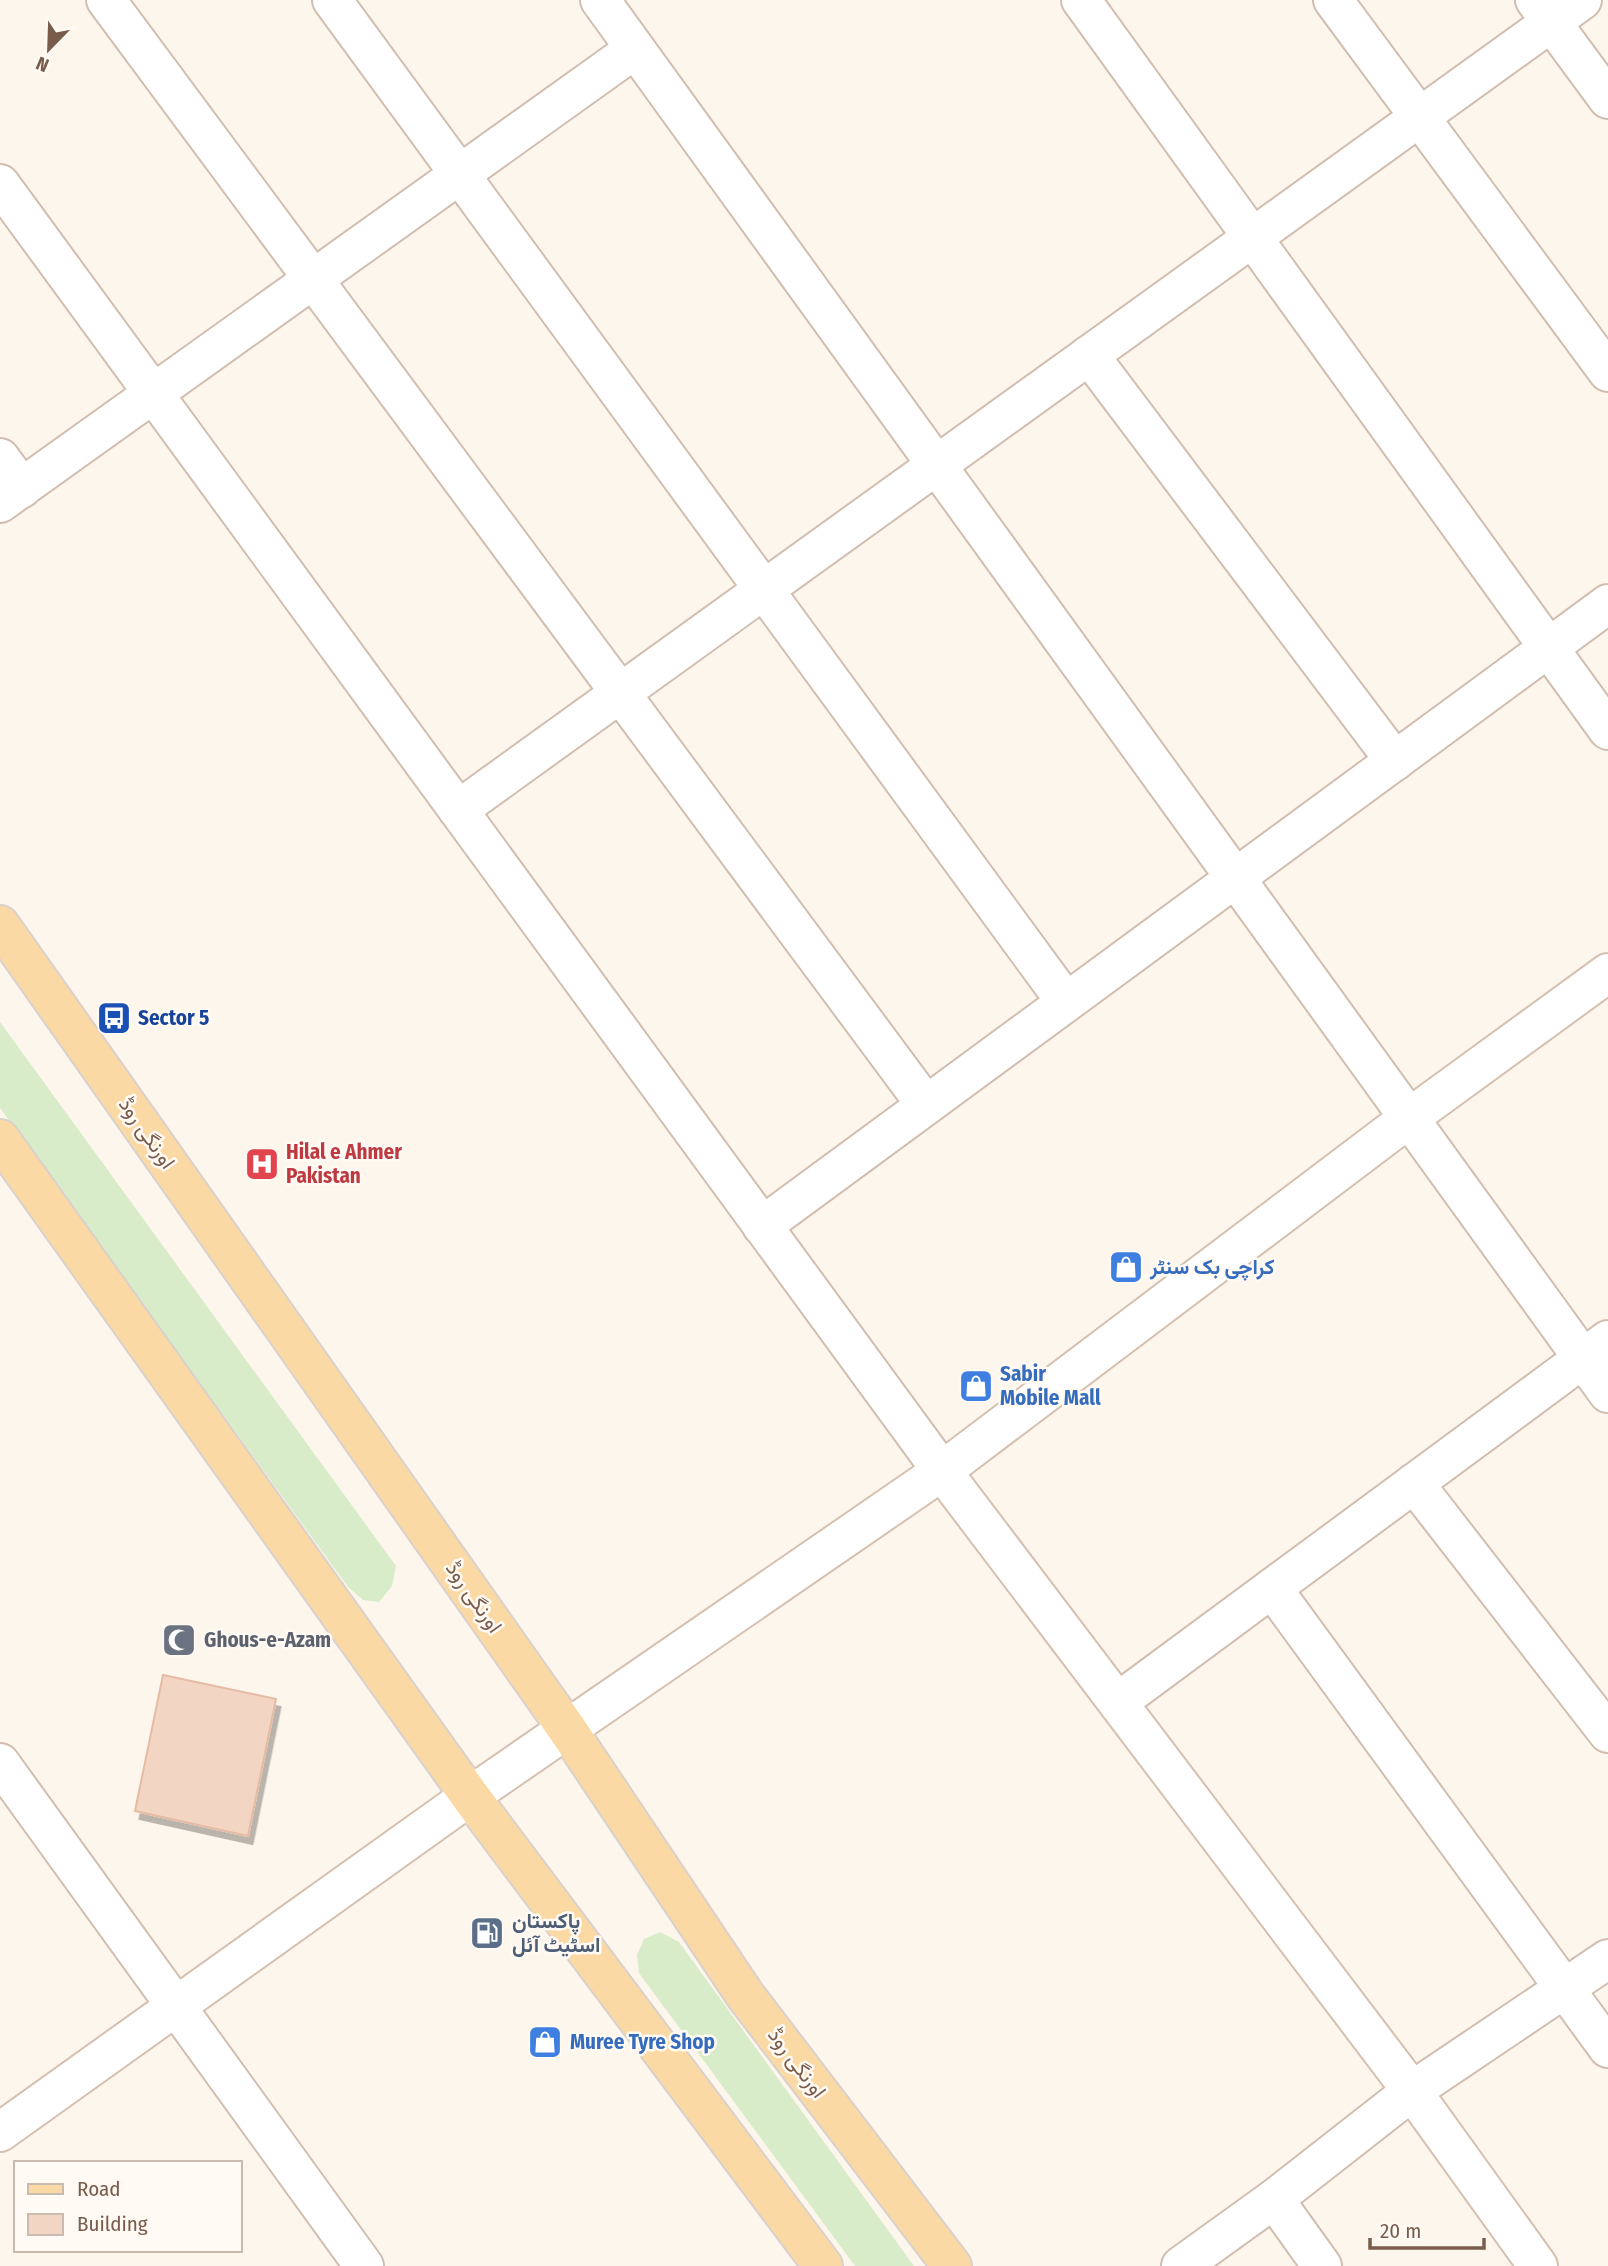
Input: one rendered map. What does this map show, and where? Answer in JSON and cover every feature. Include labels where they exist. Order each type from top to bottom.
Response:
[{"type":"main road","name":"اورنگی روڈ","points":[[0,925],[568,1729],[746,1994],[952,2266]]},
{"type":"main road","points":[[0,1139],[470,1796],[824,2266]]},
{"type":"street","points":[[106,0],[926,1105]]},
{"type":"street","points":[[332,0],[1066,1002]]},
{"type":"street","points":[[600,0],[1409,1118],[1595,1349],[1608,1393]]},
{"type":"street","points":[[1081,0],[1608,730]]},
{"type":"street","points":[[1333,0],[1608,372]]},
{"type":"street","points":[[457,810],[1420,117],[1543,11],[1582,0]]},
{"type":"street","points":[[1543,11],[1608,99]]},
{"type":"street","points":[[7,483],[153,393],[635,49]]},
{"type":"street","points":[[0,184],[942,1471],[1412,2091],[1538,2266]]},
{"type":"street","points":[[1089,355],[1395,761]]},
{"type":"street","points":[[762,1226],[1608,604]]},
{"type":"street","points":[[0,2132],[470,1796],[942,1471],[1409,1118],[1608,973]]},
{"type":"street","points":[[1118,1702],[1595,1349]]},
{"type":"street","points":[[1414,1483],[1608,1732]]},
{"type":"street","points":[[1272,1588],[1608,2048]]},
{"type":"street","points":[[0,1764],[177,2007],[354,2262]]},
{"type":"street","points":[[1181,2266],[1274,2199],[1412,2091],[1608,1959]]},
{"type":"street","points":[[1274,2199],[1322,2266]]},
{"type":"green space","points":[[0,1022],[396,1566],[392,1586],[379,1602],[363,1600],[348,1587],[0,1108]]},
{"type":"green space","points":[[660,1932],[679,1942],[914,2266],[855,2266],[639,1973],[637,1955],[644,1939]]},
{"type":"building","points":[[163,1675],[276,1699],[248,1836],[135,1811]]},
{"type":"place","name":"Sector 5","points":[[114,1018]]},
{"type":"place","name":"Hilal e Ahmer Pakistan","points":[[262,1164]]},
{"type":"place","name":"کراچی بک سنٹر","points":[[1126,1267]]},
{"type":"place","name":"Sabir Mobile Mall","points":[[976,1386]]},
{"type":"place","name":"Ghous-e-Azam","points":[[179,1640]]},
{"type":"place","name":"پاکستان اسٹیٹ آئل","points":[[487,1933]]},
{"type":"place","name":"Muree Tyre Shop","points":[[545,2042]]}]
